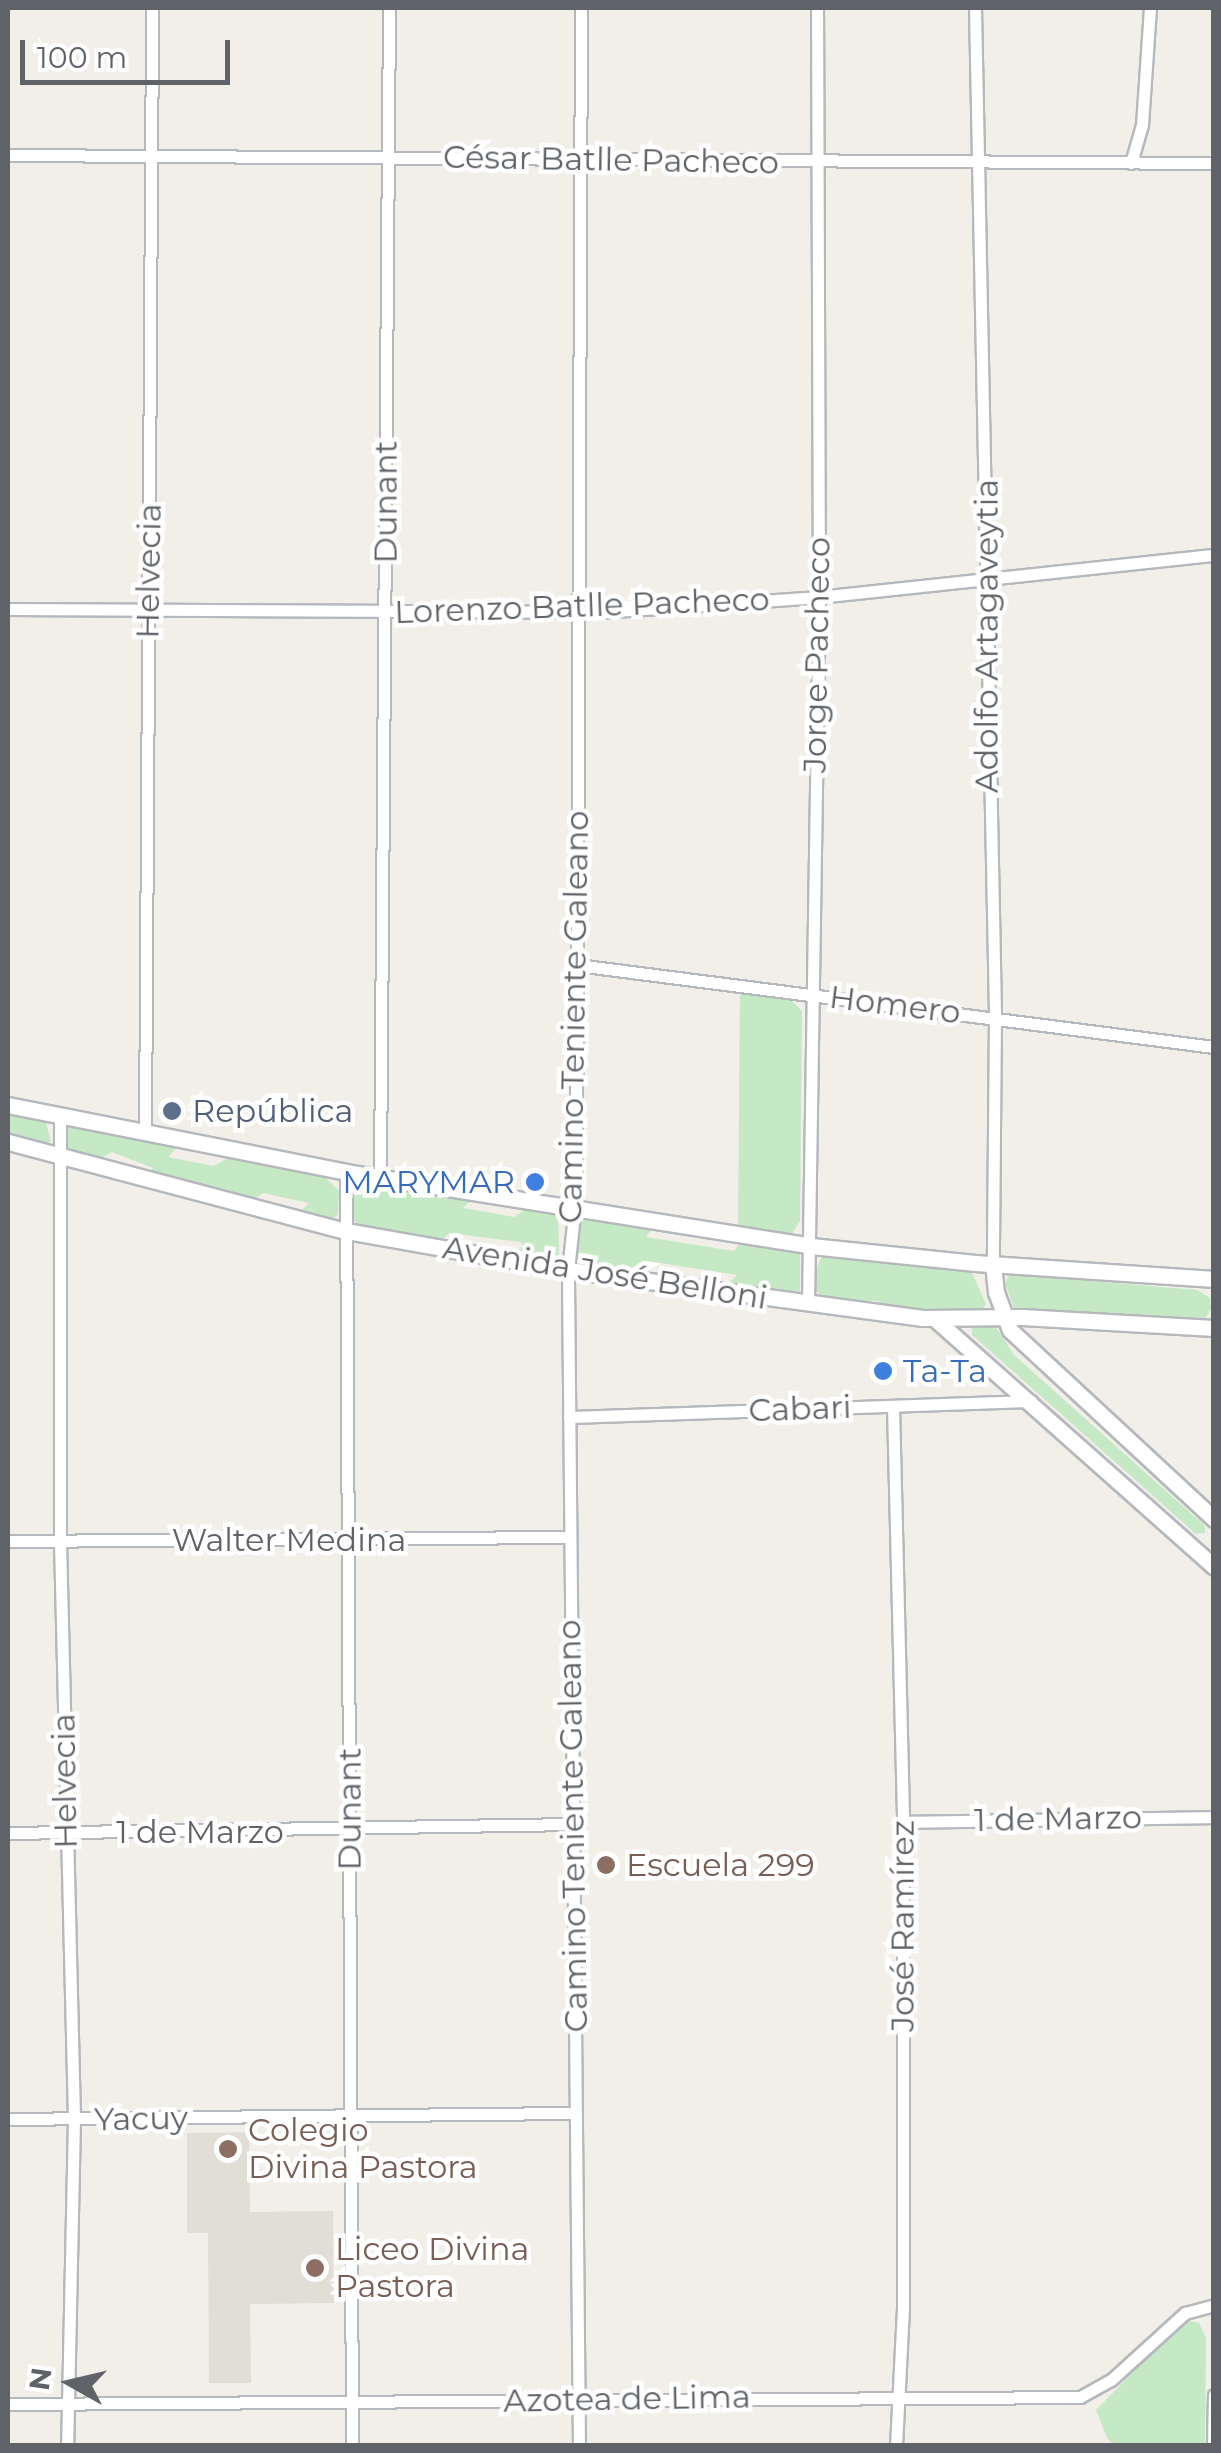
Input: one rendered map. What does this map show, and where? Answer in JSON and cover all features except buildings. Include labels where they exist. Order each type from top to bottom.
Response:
[{"type":"main road","name":"Avenida José Belloni","points":[[8,1105],[346,1172],[811,1246],[1214,1280]]},
{"type":"main road","name":"Avenida José Belloni","points":[[8,1142],[346,1231],[568,1270],[935,1320],[1002,1318],[1214,1328]]},
{"type":"main road","points":[[993,1264],[1002,1318],[1033,1354],[1214,1519]]},
{"type":"main road","points":[[935,1320],[1214,1567]]},
{"type":"street","name":"Helvecia","points":[[144,1134],[152,8]]},
{"type":"street","name":"Dunant","points":[[380,1177],[389,8]]},
{"type":"street","name":"Camino Teniente Galeano","points":[[579,2446],[568,1270],[574,1208],[581,8]]},
{"type":"street","name":"Jorge Pacheco","points":[[808,1303],[820,597],[817,8]]},
{"type":"street","name":"Adolfo Artagaveytia","points":[[975,8],[995,1017],[993,1264]]},
{"type":"street","points":[[1131,163],[1142,125],[1150,8]]},
{"type":"street","name":"César Batlle Pacheco","points":[[8,155],[1214,163]]},
{"type":"street","name":"Lorenzo Batlle Pacheco","points":[[8,609],[580,612],[820,597],[1214,555]]},
{"type":"street","name":"Homero","points":[[576,965],[1214,1047]]},
{"type":"street","name":"Helvecia","points":[[60,1117],[60,1541],[74,2119],[67,2446]]},
{"type":"street","name":"Dunant","points":[[346,1172],[352,2446]]},
{"type":"street","name":"Cabari","points":[[569,1417],[1031,1401]]},
{"type":"street","name":"José Ramírez","points":[[893,1406],[903,1822],[903,2308],[896,2446]]},
{"type":"street","name":"Walter Medina","points":[[8,1540],[570,1537]]},
{"type":"street","name":"1 de Marzo","points":[[903,1822],[1214,1817]]},
{"type":"street","name":"1 de Marzo","points":[[8,1833],[350,1831],[573,1824]]},
{"type":"street","name":"Yacuy","points":[[8,2119],[576,2113]]},
{"type":"street","name":"Azotea de Lima","points":[[8,2404],[1089,2395],[1112,2380],[1185,2313],[1214,2305]]},
{"type":"street","points":[[1213,2446],[1214,2395]]},
{"type":"shaded area","points":[[249,2132],[250,2212],[333,2211],[334,2303],[250,2304],[251,2383],[209,2383],[208,2233],[187,2233],[187,2133]]},
{"type":"green space","points":[[740,991],[790,999],[802,1011],[800,1221],[791,1235],[738,1229]]},
{"type":"green space","points":[[8,1110],[45,1119],[51,1141],[44,1145],[8,1134]]},
{"type":"green space","points":[[77,1125],[178,1146],[168,1157],[214,1166],[228,1158],[323,1175],[339,1191],[338,1215],[329,1220],[299,1213],[309,1203],[263,1193],[249,1203],[144,1176],[153,1168],[112,1152],[97,1160],[69,1153],[63,1146],[65,1130]]},
{"type":"green space","points":[[363,1182],[474,1198],[463,1208],[514,1217],[529,1207],[558,1213],[559,1256],[551,1259],[512,1254],[523,1246],[521,1242],[449,1233],[440,1242],[359,1226],[351,1217],[351,1194]]},
{"type":"green space","points":[[586,1217],[653,1227],[646,1237],[734,1251],[742,1241],[800,1252],[800,1292],[728,1284],[737,1275],[647,1261],[632,1270],[579,1262],[575,1256],[579,1223]]},
{"type":"green space","points":[[831,1254],[972,1273],[986,1304],[981,1312],[926,1314],[885,1308],[878,1301],[828,1300],[816,1291],[815,1273],[821,1258]]},
{"type":"green space","points":[[1010,1274],[1197,1290],[1210,1298],[1211,1309],[1204,1321],[1015,1311],[1005,1283]]},
{"type":"green space","points":[[972,1326],[996,1327],[1014,1355],[1205,1526],[1205,1533],[1196,1534],[972,1335]]},
{"type":"green space","points":[[1199,2323],[1206,2338],[1205,2445],[1114,2445],[1107,2438],[1096,2410],[1180,2324]]},
{"type":"place","name":"República","points":[[172,1111]]},
{"type":"place","name":"MARYMAR","points":[[535,1182]]},
{"type":"place","name":"Ta-Ta","points":[[883,1371]]},
{"type":"place","name":"Escuela 299","points":[[606,1865]]},
{"type":"place","name":"Colegio Divina Pastora","points":[[228,2149]]},
{"type":"place","name":"Liceo Divina Pastora","points":[[315,2268]]}]
